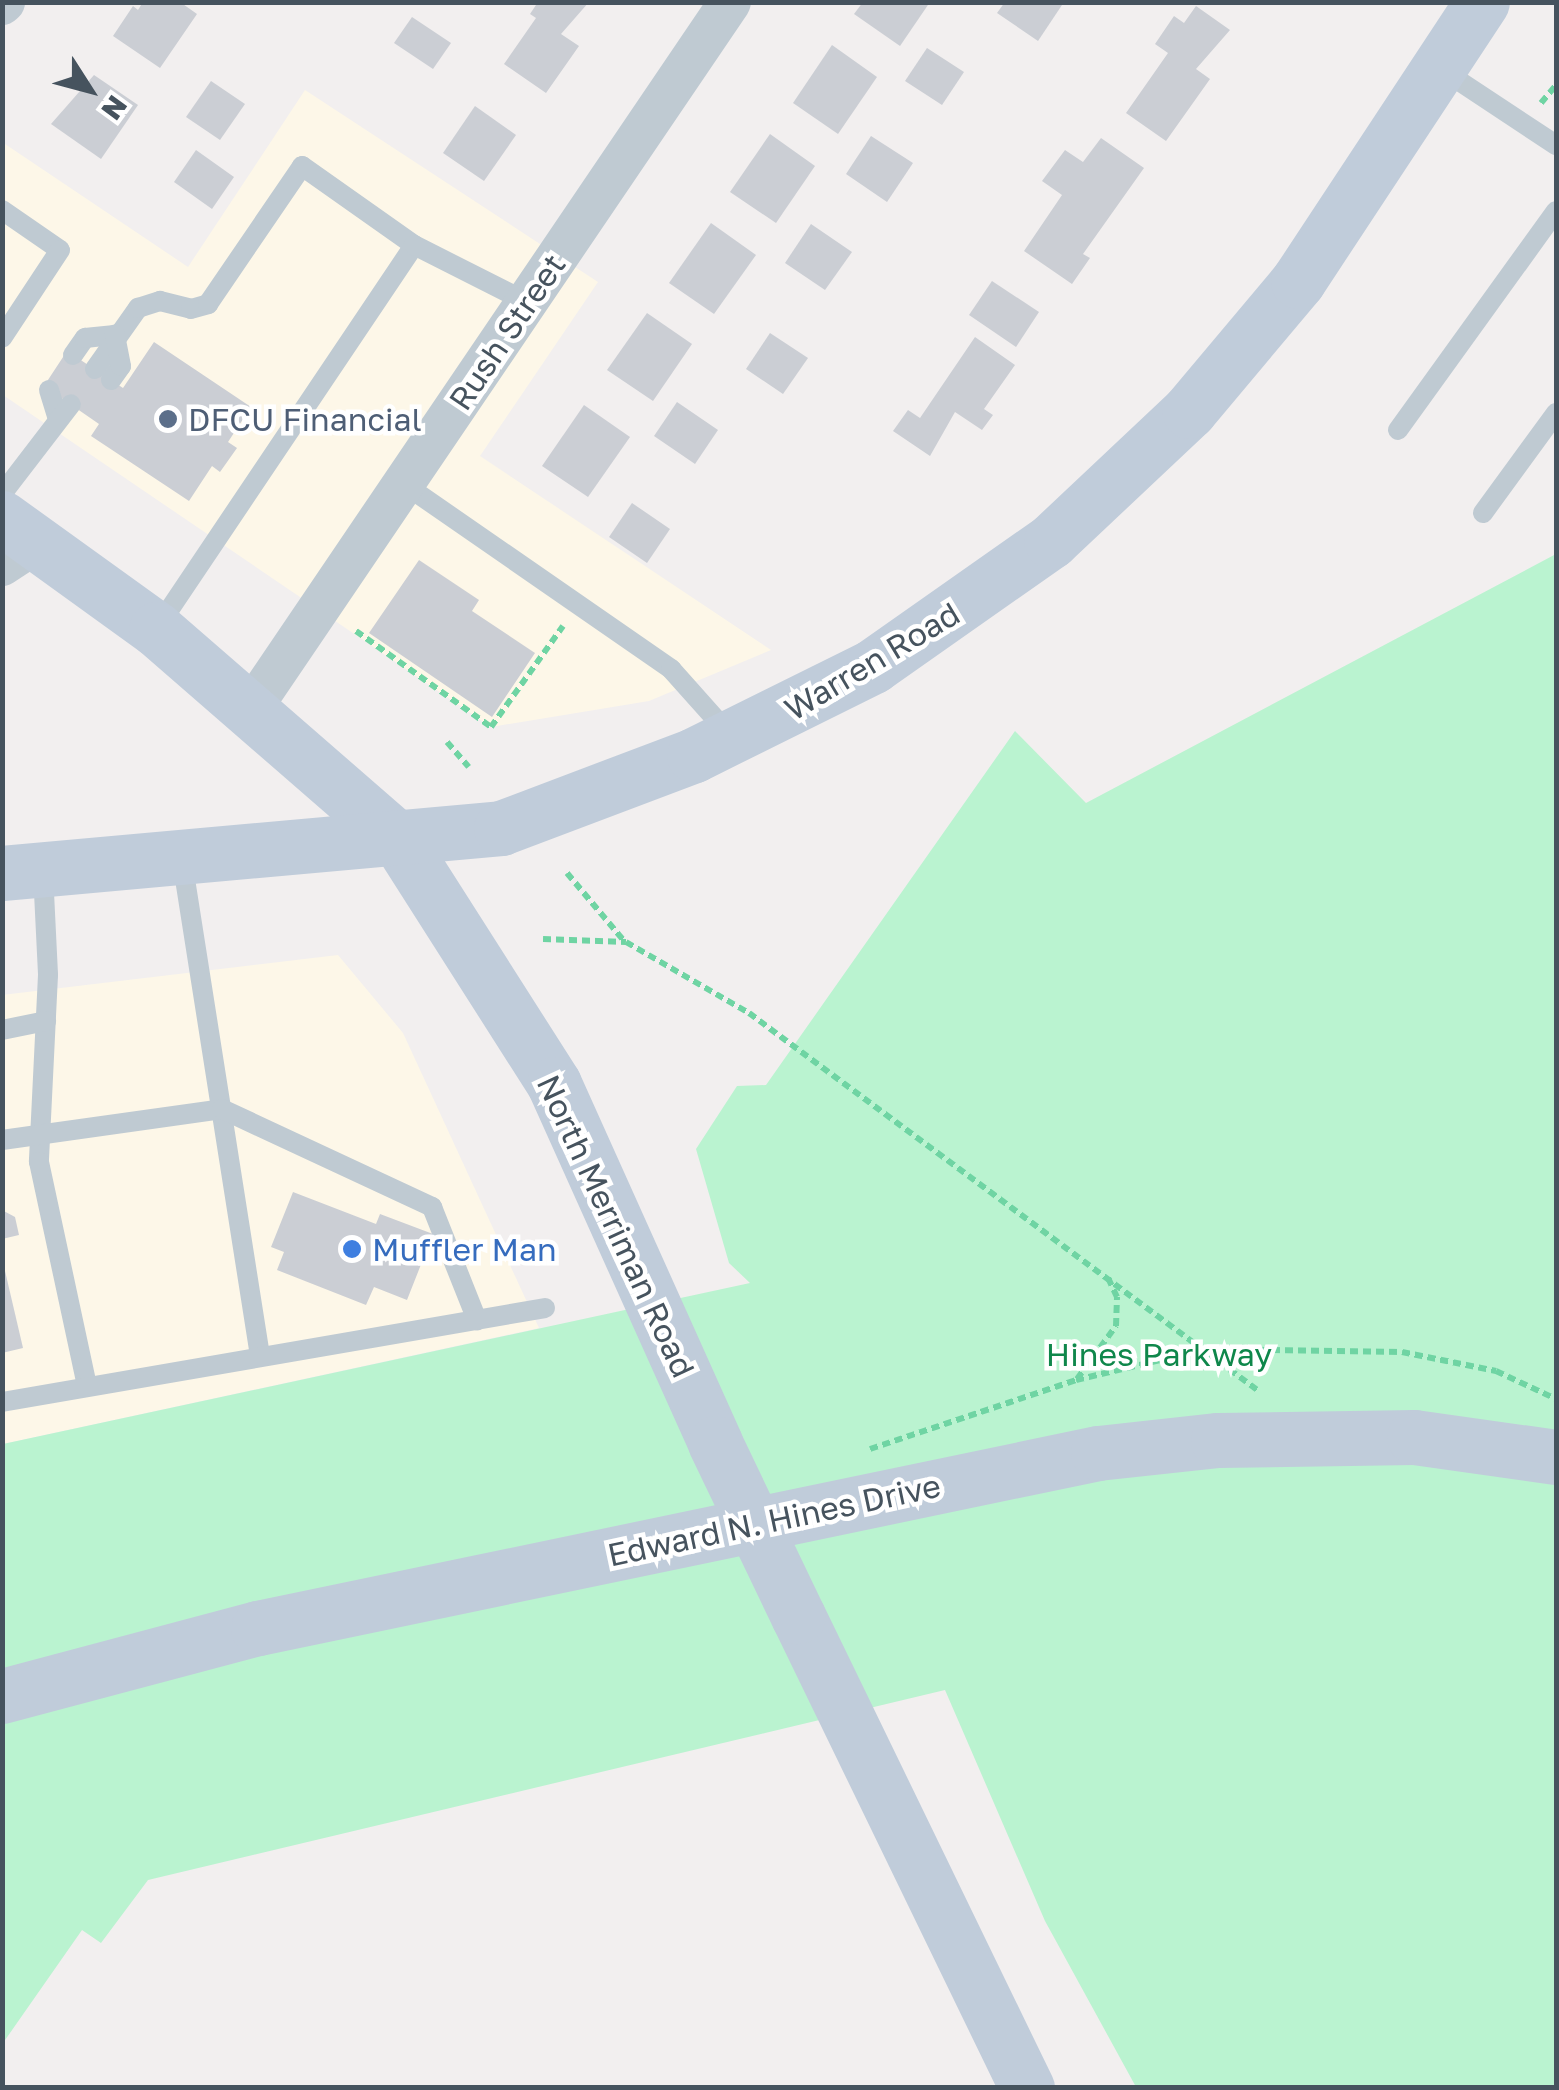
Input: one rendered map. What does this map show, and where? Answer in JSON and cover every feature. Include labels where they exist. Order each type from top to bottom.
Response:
[{"type":"main road","name":"Warren Road","points":[[23,872],[501,828],[733,738],[873,666],[968,604],[1133,468],[1221,376],[1298,282],[1482,2]]},
{"type":"main road","name":"North Merriman Road","points":[[14,542],[156,629],[398,838],[554,1084],[715,1443],[1027,2088]]},
{"type":"main road","name":"Edward N. Hines Drive","points":[[2,1696],[258,1628],[1098,1452],[1309,1436],[1414,1437],[1556,1457]]},
{"type":"street","name":"Rush Street","points":[[250,710],[730,2]]},
{"type":"lane","points":[[1439,68],[1556,145]]},
{"type":"lane","points":[[73,354],[85,338],[116,335],[138,308],[160,300],[192,309],[208,304],[302,166],[414,245],[528,302]]},
{"type":"lane","points":[[2,210],[60,250],[2,338]]},
{"type":"lane","points":[[1398,430],[1556,212]]},
{"type":"lane","points":[[156,629],[414,245]]},
{"type":"lane","points":[[103,374],[121,366],[116,335]]},
{"type":"lane","points":[[2,494],[72,413],[49,390]]},
{"type":"lane","points":[[1484,513],[1556,413]]},
{"type":"lane","points":[[404,484],[671,670],[733,738]]},
{"type":"lane","points":[[182,860],[260,1356]]},
{"type":"lane","points":[[23,872],[46,1022],[40,1162],[87,1386]]},
{"type":"lane","points":[[2,1030],[46,1022]]},
{"type":"lane","points":[[2,1140],[222,1109],[432,1208],[477,1320]]},
{"type":"lane","points":[[2,1402],[545,1308]]},
{"type":"path","points":[[356,631],[491,727],[578,605]]},
{"type":"path","points":[[447,742],[469,768]]},
{"type":"path","points":[[567,873],[626,942],[749,1013],[1107,1275],[1309,1436]]},
{"type":"path","points":[[543,938],[626,942]]},
{"type":"path","points":[[1076,1380],[1116,1326],[1116,1298],[1107,1275]]},
{"type":"shaded area","points":[[305,90],[598,282],[480,456],[771,650],[649,701],[491,727],[3,395],[2,142],[188,267]]},
{"type":"shaded area","points":[[338,955],[403,1033],[539,1328],[3,1444],[2,995]]},
{"type":"green space","name":"Hines Parkway","points":[[1556,554],[1556,2087],[1136,2087],[1045,1921],[945,1690],[148,1880],[101,1943],[82,1930],[3,2043],[3,1444],[750,1283],[729,1263],[696,1149],[737,1086],[766,1085],[1015,731],[1086,803]]},
{"type":"building","points":[[143,2],[180,2],[197,14],[160,68],[113,36],[133,6],[138,10]]},
{"type":"building","points":[[538,2],[589,2],[561,34],[579,46],[546,93],[504,64],[536,18],[530,14]]},
{"type":"building","points":[[863,2],[930,2],[900,46],[854,14]]},
{"type":"building","points":[[1005,2],[1064,2],[1038,41],[997,13]]},
{"type":"building","points":[[1196,6],[1230,30],[1196,69],[1210,79],[1166,141],[1126,113],[1168,53],[1155,44],[1174,16],[1184,23]]},
{"type":"building","points":[[412,17],[451,43],[433,69],[394,43]]},
{"type":"building","points":[[832,45],[877,77],[838,134],[793,103]]},
{"type":"building","points":[[927,48],[964,72],[942,105],[905,81]]},
{"type":"building","points":[[94,75],[138,105],[101,159],[51,124]]},
{"type":"building","points":[[211,81],[245,104],[220,140],[186,117]]},
{"type":"building","points":[[475,106],[516,135],[484,181],[443,153]]},
{"type":"building","points":[[770,134],[815,166],[776,223],[730,192]]},
{"type":"building","points":[[871,136],[913,163],[887,202],[846,174]]},
{"type":"building","points":[[1101,138],[1144,168],[1083,254],[1090,258],[1072,284],[1024,251],[1062,195],[1042,181],[1065,150],[1083,162]]},
{"type":"building","points":[[196,150],[234,177],[212,209],[174,182]]},
{"type":"building","points":[[711,223],[756,255],[714,314],[669,283]]},
{"type":"building","points":[[811,224],[852,252],[825,290],[785,263]]},
{"type":"building","points":[[992,281],[1039,312],[1016,347],[969,315]]},
{"type":"building","points":[[647,313],[692,344],[653,401],[607,370]]},
{"type":"building","points":[[770,333],[808,358],[783,394],[746,369]]},
{"type":"building","points":[[975,337],[1015,365],[984,409],[993,415],[982,430],[955,412],[930,456],[893,431],[908,410],[920,418]]},
{"type":"building","name":"DFCU Financial","points":[[154,342],[251,407],[228,442],[237,448],[220,472],[212,466],[189,501],[91,436],[99,424],[44,386],[67,351],[123,388]]},
{"type":"building","points":[[677,402],[718,430],[695,464],[654,436]]},
{"type":"building","points":[[584,405],[630,437],[588,497],[542,466]]},
{"type":"building","points":[[632,503],[670,529],[647,563],[609,537]]},
{"type":"building","points":[[419,560],[479,600],[472,611],[535,653],[492,717],[369,633]]},
{"type":"building","name":"Muffler Man","points":[[293,1192],[376,1224],[380,1214],[433,1234],[407,1300],[374,1287],[366,1305],[277,1270],[284,1252],[271,1247]]},
{"type":"building","points":[[2,1210],[15,1217],[19,1235],[2,1239]]},
{"type":"building","points":[[2,1258],[23,1348],[2,1353]]},
{"type":"place","name":"DFCU Financial","points":[[168,419]]},
{"type":"place","name":"Muffler Man","points":[[352,1249]]}]
